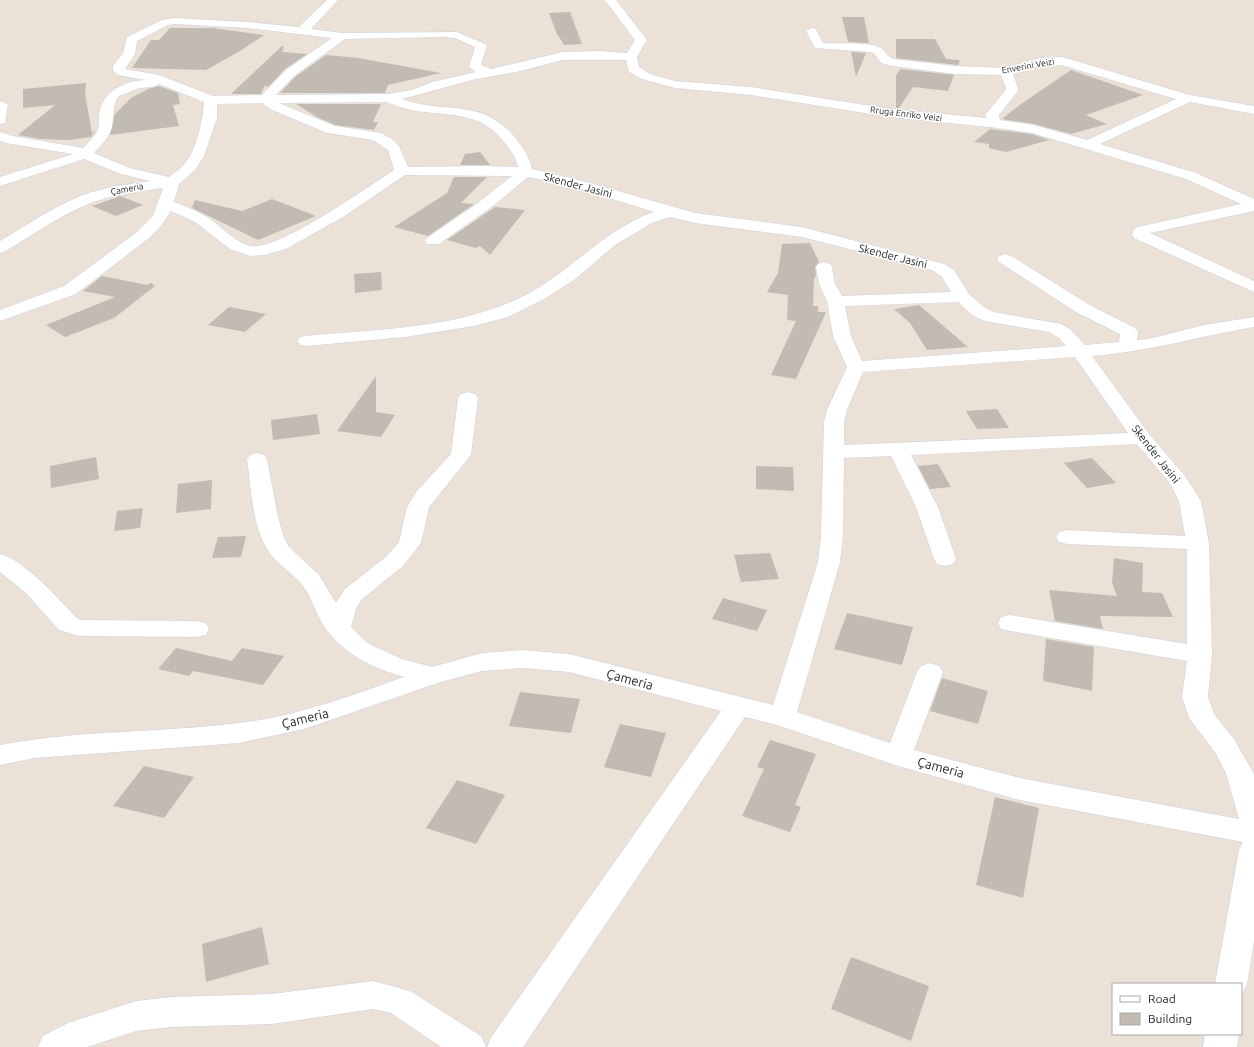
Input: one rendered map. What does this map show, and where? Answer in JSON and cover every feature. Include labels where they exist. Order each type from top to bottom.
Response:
[{"type":"street","points":[[302,31],[333,0]]},
{"type":"street","points":[[488,72],[475,67],[481,46],[456,35],[342,36],[247,25],[174,21],[166,22],[131,39],[129,54],[119,66],[119,70],[122,72],[155,78],[211,100],[388,98],[415,93],[436,85],[488,72],[516,68],[563,56],[598,55],[631,57],[641,40],[610,0]]},
{"type":"street","name":"Enverini Veizi","points":[[812,31],[819,46],[829,48],[872,49],[878,51],[885,60],[900,64],[955,70],[1006,72],[1040,62],[1062,60],[1188,98],[1254,110]]},
{"type":"street","points":[[266,99],[290,72],[342,36]]},
{"type":"street","name":"Rruga Enriko Veizi","points":[[631,57],[633,69],[654,79],[668,83],[752,91],[891,113],[1034,129],[1086,146],[1191,176],[1254,205]]},
{"type":"street","points":[[995,124],[992,115],[1011,92],[1012,88],[1006,72]]},
{"type":"street","points":[[0,182],[86,154],[102,135],[105,128],[106,111],[110,99],[115,93],[138,84],[170,83]]},
{"type":"street","points":[[388,98],[413,107],[474,113],[486,118],[507,132],[525,162],[525,172],[481,209],[433,241]]},
{"type":"street","points":[[1086,146],[1188,98]]},
{"type":"street","points":[[167,204],[200,219],[236,246],[250,251],[264,250],[280,246],[338,214],[402,172],[394,149],[387,142],[376,136],[328,129],[276,106],[266,99]]},
{"type":"street","points":[[0,316],[58,295],[79,284],[154,226],[166,211],[172,182],[191,166],[197,156],[210,118],[211,100]]},
{"type":"street","points":[[0,120],[2,105]]},
{"type":"street","points":[[0,136],[10,140],[65,147],[126,171],[172,182]]},
{"type":"street","name":"Skender Jasini","points":[[402,172],[483,170],[525,172],[578,184],[669,212],[695,218],[802,232],[938,267],[948,274],[962,297],[978,311],[990,317],[1055,328],[1065,334],[1079,350],[1142,438],[1178,480],[1190,501],[1198,543],[1200,655],[1195,697],[1202,718],[1225,746],[1240,773],[1254,823]]},
{"type":"street","name":"Çameria","points":[[0,248],[53,216],[96,196],[119,190],[172,182]]},
{"type":"street","points":[[1254,205],[1140,232],[1140,235],[1144,238],[1254,287]]},
{"type":"street","points":[[306,341],[405,332],[474,321],[502,313],[538,296],[568,276],[609,242],[649,219],[669,212]]},
{"type":"street","points":[[1005,260],[1082,308],[1128,339]]},
{"type":"street","points":[[824,267],[828,284],[836,301],[837,324],[842,339],[856,367]]},
{"type":"street","points":[[836,301],[962,297]]},
{"type":"street","points":[[856,367],[1079,350],[1128,339],[1153,343],[1204,330],[1254,322]]},
{"type":"street","points":[[782,717],[829,562],[832,534],[834,422],[836,410],[856,367]]},
{"type":"street","points":[[338,629],[344,609],[353,594],[395,561],[410,543],[418,508],[425,496],[461,455],[468,398]]},
{"type":"street","points":[[834,452],[1142,438]]},
{"type":"street","points":[[898,449],[927,507],[945,559]]},
{"type":"street","points":[[257,458],[271,533],[278,548],[306,573],[316,587],[338,629],[352,645],[376,659],[432,676]]},
{"type":"street","points":[[1066,537],[1198,543]]},
{"type":"street","points":[[0,561],[33,586],[68,624],[79,628],[197,629]]},
{"type":"street","points":[[1010,623],[1200,655]]},
{"type":"street","name":"Çameria","points":[[0,755],[35,748],[239,733],[304,720],[432,676],[482,662],[523,659],[569,663],[782,717],[898,756],[1020,789],[1254,833]]},
{"type":"street","points":[[898,756],[930,672]]},
{"type":"street","points":[[504,1047],[738,707]]},
{"type":"street","points":[[1231,983],[1254,850]]},
{"type":"street","points":[[55,1047],[80,1034],[136,1016],[171,1012],[272,1009],[374,995],[399,1001],[469,1047]]},
{"type":"street","points":[[1220,1047],[1222,1035]]},
{"type":"building","points":[[570,12],[582,44],[564,45],[556,32],[549,13]]},
{"type":"building","points":[[842,17],[864,17],[869,43],[848,42]]},
{"type":"building","points":[[170,28],[213,28],[264,35],[240,51],[206,70],[132,68],[151,40],[159,40]]},
{"type":"building","points":[[896,39],[935,39],[946,59],[960,60],[958,65],[896,58]]},
{"type":"building","points":[[282,46],[284,47],[282,52],[307,54],[285,69],[268,87],[265,85],[261,94],[231,94]]},
{"type":"building","points":[[851,52],[866,53],[856,77]]},
{"type":"building","points":[[326,55],[358,58],[441,73],[388,85],[385,93],[280,93],[295,77]]},
{"type":"building","points":[[901,69],[954,75],[948,91],[913,87],[899,108],[896,108],[896,75]]},
{"type":"building","points":[[1071,70],[1143,95],[1086,115],[1107,124],[1071,134],[1034,124],[1002,119],[1021,104]]},
{"type":"building","points":[[86,83],[85,94],[92,133],[96,129],[91,137],[69,140],[40,139],[18,135],[55,105],[23,108],[23,89]]},
{"type":"building","points":[[159,86],[178,93],[180,104],[173,105],[179,126],[110,135],[115,114],[131,98],[148,89]]},
{"type":"building","points":[[296,104],[381,104],[373,122],[378,122],[374,130],[335,125],[317,117]]},
{"type":"building","points":[[990,129],[1032,134],[1049,140],[1006,152],[989,148],[989,144],[974,142]]},
{"type":"building","points":[[480,152],[490,165],[460,165],[465,154]]},
{"type":"building","points":[[454,177],[487,177],[461,203],[474,204],[428,236],[394,227],[447,193]]},
{"type":"building","points":[[120,196],[143,205],[116,216],[92,206]]},
{"type":"building","points":[[272,199],[316,216],[258,240],[192,208],[195,200],[242,211]]},
{"type":"building","points":[[495,207],[525,210],[490,255],[480,246],[476,248],[447,240]]},
{"type":"building","points":[[810,243],[819,262],[815,267],[816,275],[814,279],[813,306],[818,306],[818,312],[826,312],[796,379],[771,375],[796,321],[787,320],[788,295],[767,292],[778,273],[782,244]]},
{"type":"building","points":[[381,272],[382,290],[355,293],[354,274]]},
{"type":"building","points":[[102,276],[147,285],[151,283],[155,286],[114,318],[65,337],[46,325],[115,297],[83,291]]},
{"type":"building","points":[[919,305],[968,347],[927,350],[910,323],[894,309]]},
{"type":"building","points":[[229,307],[266,314],[245,332],[208,325]]},
{"type":"building","points":[[376,376],[376,412],[395,415],[381,437],[337,431]]},
{"type":"building","points":[[997,409],[1009,428],[977,429],[966,411]]},
{"type":"building","points":[[317,414],[320,434],[273,440],[271,420]]},
{"type":"building","points":[[96,457],[99,479],[51,488],[50,466]]},
{"type":"building","points":[[1092,458],[1116,483],[1087,488],[1064,463]]},
{"type":"building","points":[[938,464],[951,487],[930,489],[918,466]]},
{"type":"building","points":[[756,466],[793,467],[794,491],[756,489]]},
{"type":"building","points":[[212,480],[211,509],[176,513],[178,484]]},
{"type":"building","points":[[143,508],[140,528],[114,531],[117,511]]},
{"type":"building","points":[[246,536],[241,557],[212,558],[218,537]]},
{"type":"building","points":[[770,553],[779,579],[741,582],[734,555]]},
{"type":"building","points":[[1114,558],[1143,563],[1142,592],[1162,593],[1173,617],[1100,616],[1103,629],[1055,621],[1049,590],[1117,596],[1112,583]]},
{"type":"building","points":[[723,598],[767,610],[757,631],[712,619]]},
{"type":"building","points":[[847,613],[913,627],[902,665],[834,649]]},
{"type":"building","points":[[1046,639],[1094,647],[1092,691],[1043,681]]},
{"type":"building","points":[[176,648],[232,661],[242,648],[284,656],[263,685],[193,671],[189,676],[158,669]]},
{"type":"building","points":[[942,678],[988,691],[978,724],[930,711]]},
{"type":"building","points":[[520,692],[580,699],[571,733],[509,726]]},
{"type":"building","points":[[620,724],[666,733],[651,777],[604,767]]},
{"type":"building","points":[[770,740],[816,754],[795,805],[801,807],[790,832],[742,816],[764,769],[757,767]]},
{"type":"building","points":[[144,766],[194,777],[164,818],[113,806]]},
{"type":"building","points":[[457,780],[505,795],[476,844],[426,828]]},
{"type":"building","points":[[995,797],[1039,808],[1023,898],[976,885]]},
{"type":"building","points":[[262,927],[269,964],[206,982],[202,944]]},
{"type":"building","points":[[851,957],[929,986],[911,1041],[831,1009]]}]
